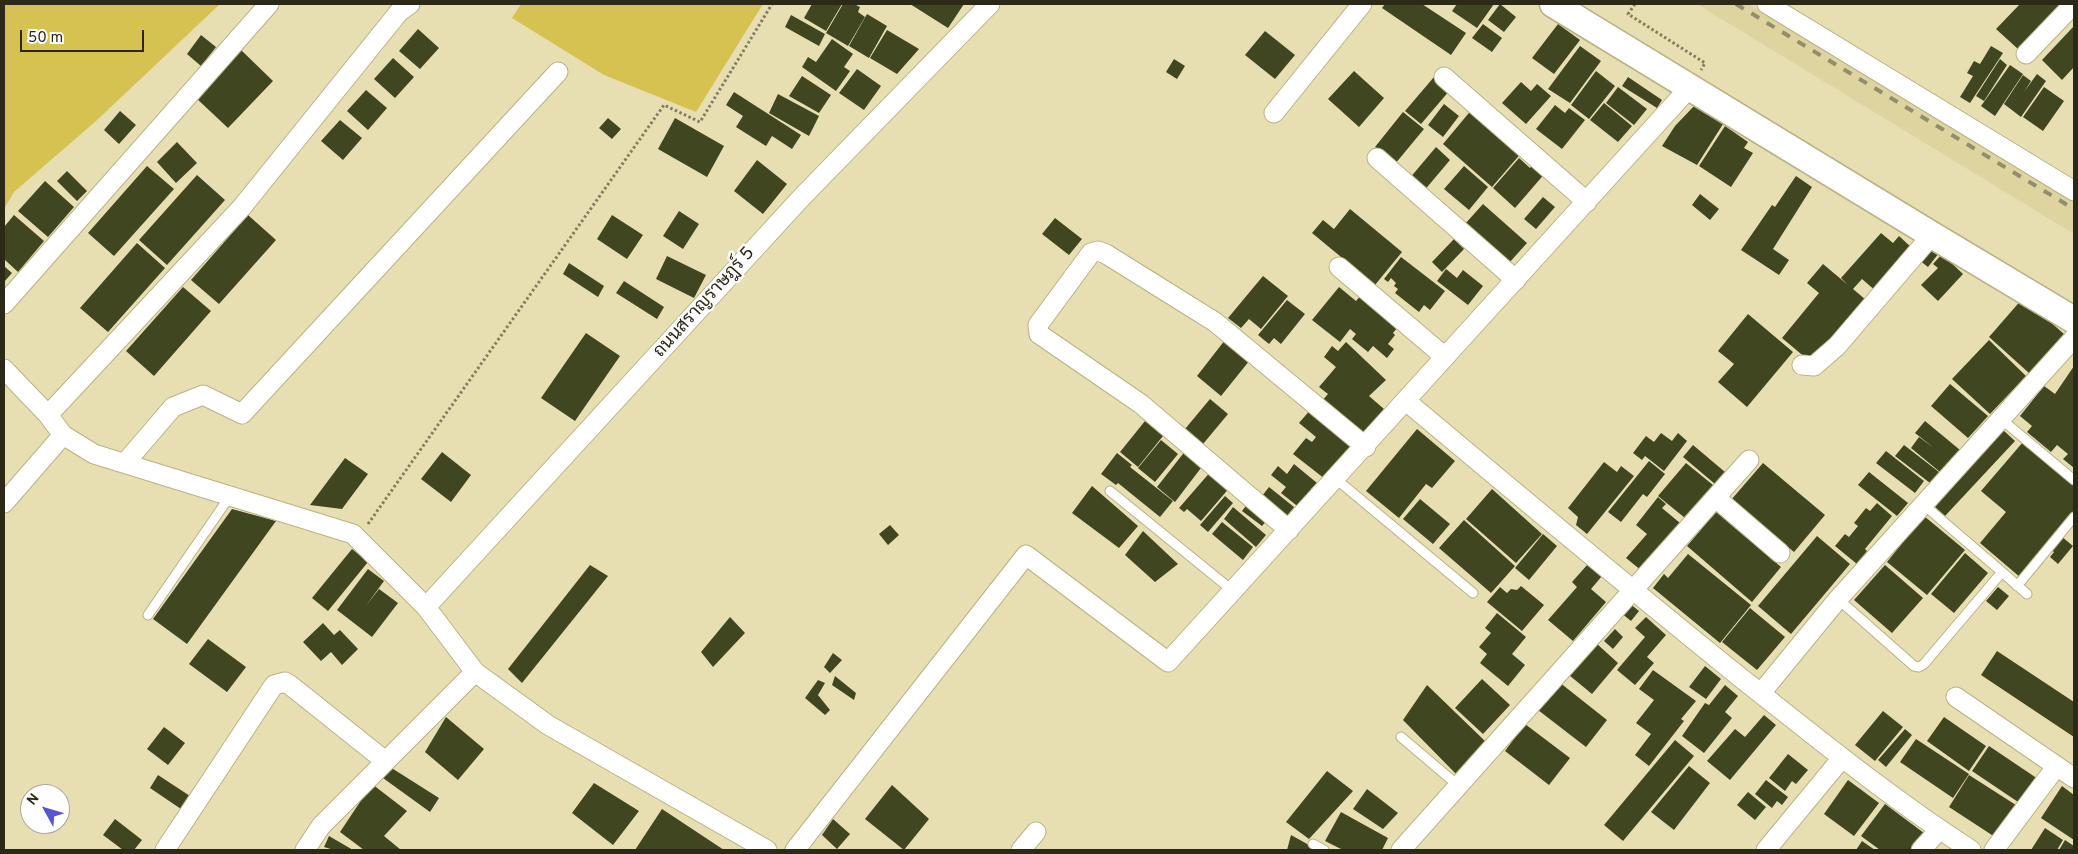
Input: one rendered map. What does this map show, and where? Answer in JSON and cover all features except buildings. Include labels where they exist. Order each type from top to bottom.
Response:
[{"type":"street","points":[[4,304],[269,4]]},
{"type":"street","points":[[48,416],[242,206],[399,12],[410,4]]},
{"type":"street","name":"ถนนสราญราษฎร์ 5","points":[[426,607],[801,198],[990,4]]},
{"type":"street","points":[[1274,112],[1362,4]]},
{"type":"street","points":[[1554,4],[2074,320]]},
{"type":"street","points":[[1767,4],[2074,191]]},
{"type":"street","points":[[2026,54],[2074,4]]},
{"type":"street","points":[[125,464],[173,407],[203,394],[242,414],[558,72]]},
{"type":"street","points":[[1444,77],[1587,202]]},
{"type":"street","points":[[796,850],[1026,555],[1168,662],[1366,447],[1690,86]]},
{"type":"street","points":[[1377,158],[1516,280]]},
{"type":"street","points":[[1802,365],[1814,366],[1837,346],[1932,235]]},
{"type":"street","points":[[1289,530],[1141,404],[1044,340],[1039,334],[1038,325],[1091,253],[1094,251],[1102,252],[1215,322],[1366,447]]},
{"type":"street","points":[[1339,267],[1445,357]]},
{"type":"street","points":[[1761,693],[1838,599],[2074,338]]},
{"type":"street","points":[[4,368],[63,435],[94,454],[353,534],[426,607],[475,672],[548,725],[767,850]]},
{"type":"street","points":[[1406,401],[1634,591],[1842,758],[1939,830],[1971,850]]},
{"type":"street","points":[[4,503],[63,435]]},
{"type":"street","points":[[1401,850],[1460,787],[1749,460]]},
{"type":"street","points":[[1716,498],[1780,553]]},
{"type":"street","points":[[306,850],[321,826],[384,760],[475,672]]},
{"type":"street","points":[[165,850],[274,684],[284,682],[290,685],[384,760]]},
{"type":"street","points":[[1956,697],[2074,778]]},
{"type":"street","points":[[1766,850],[1842,758]]},
{"type":"street","points":[[1994,850],[2056,767]]},
{"type":"street","points":[[1921,850],[1939,830]]},
{"type":"street","points":[[1021,850],[1036,832]]},
{"type":"lane","points":[[2000,419],[2074,480]]},
{"type":"lane","points":[[1336,478],[1472,593]]},
{"type":"lane","points":[[1110,491],[1233,590]]},
{"type":"lane","points":[[148,615],[230,496]]},
{"type":"lane","points":[[1924,505],[2027,594]]},
{"type":"lane","points":[[2017,586],[2074,517]]},
{"type":"lane","points":[[1838,599],[1914,666],[1919,667],[2002,572]]},
{"type":"lane","points":[[1401,737],[1460,787]]},
{"type":"lane","points":[[1313,844],[1324,850]]},
{"type":"path","points":[[357,539],[664,105],[700,122],[772,4]]},
{"type":"path","points":[[1635,4],[1628,14],[1705,63],[1690,86]]},
{"type":"shaded area","points":[[4,4],[220,4],[96,121],[14,192],[4,209]]},
{"type":"shaded area","points":[[521,4],[763,4],[696,112],[604,75],[512,18]]},
{"type":"shaded area","points":[[1697,4],[1749,4],[2074,202],[2074,234]]},
{"type":"railway","points":[[1736,4],[2074,209]]}]
